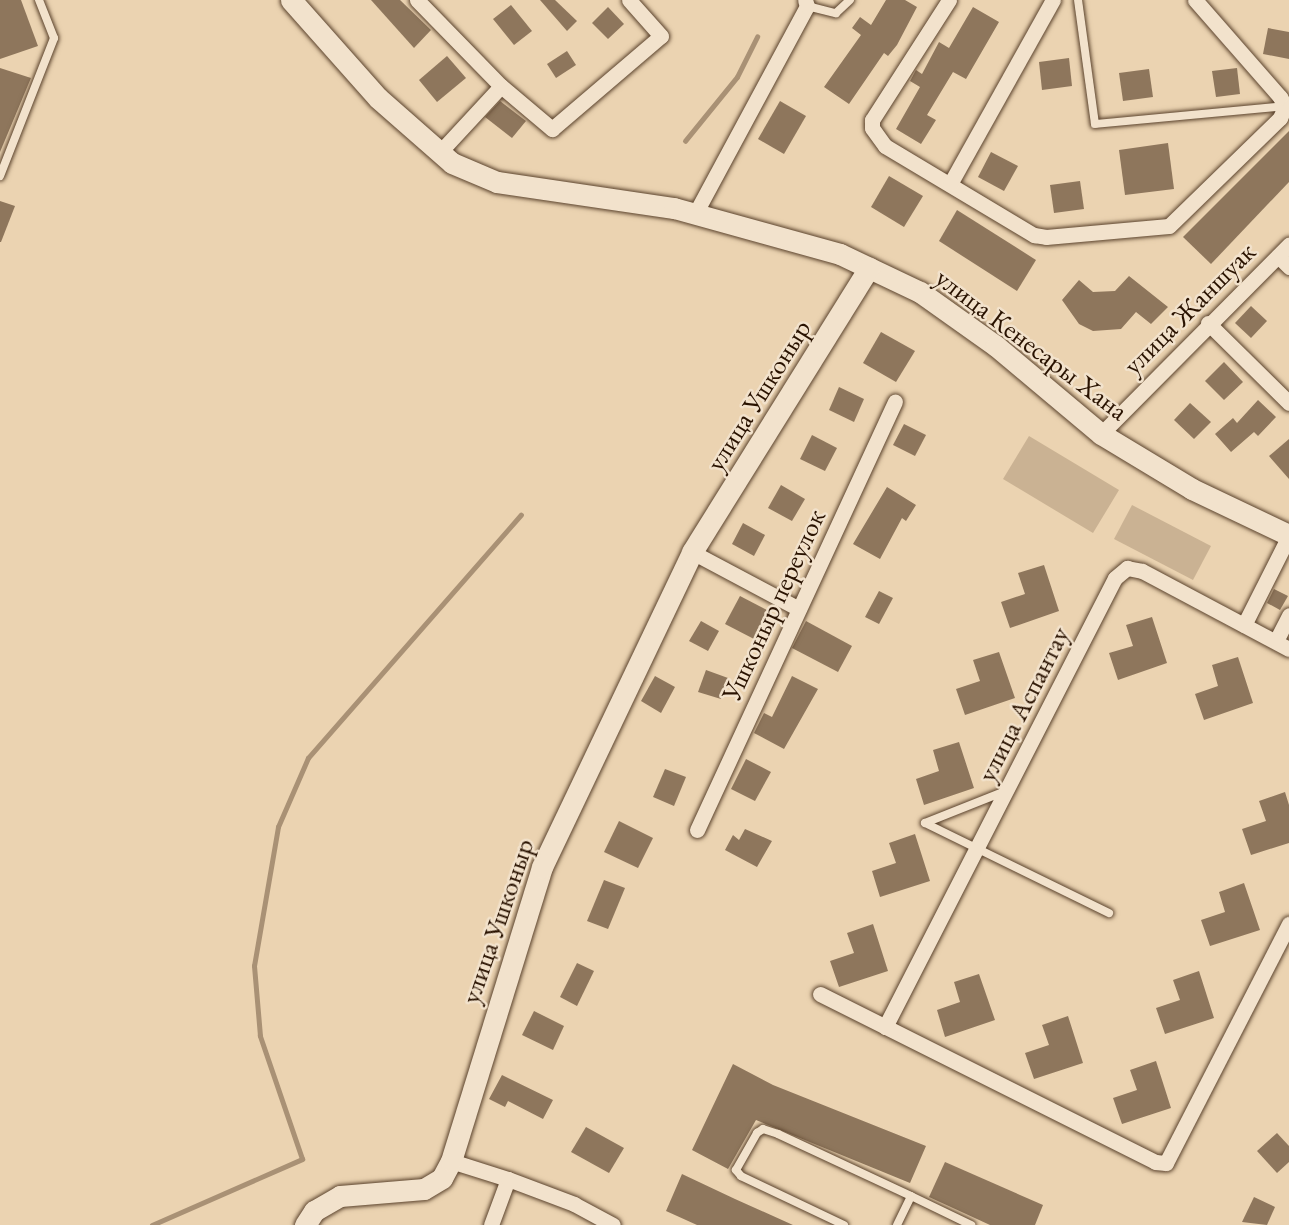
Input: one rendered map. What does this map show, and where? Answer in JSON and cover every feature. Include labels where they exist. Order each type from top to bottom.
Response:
[{"type":"street","name":"улица Кенесары Хана","points":[[291,0],[378,98],[452,163],[497,182],[696,213],[840,254],[920,292],[987,339],[1101,434],[1192,489],[1289,536]]},
{"type":"street","points":[[417,0],[501,86],[552,129],[562,125],[661,36],[629,0]]},
{"type":"street","points":[[950,0],[872,120],[872,128],[879,141],[1034,235],[1169,226],[1280,118],[1285,106],[1195,0]]},
{"type":"street","points":[[950,184],[1053,0]]},
{"type":"street","points":[[696,213],[806,3]]},
{"type":"street","points":[[439,153],[501,86]]},
{"type":"street","name":"улица Жаншуак","points":[[1101,434],[1208,323],[1285,256]]},
{"type":"street","name":"улица Ушконыр","points":[[305,1225],[314,1211],[340,1196],[433,1187],[451,1161],[542,867],[692,552],[869,268]]},
{"type":"street","points":[[1208,323],[1289,403]]},
{"type":"street","name":"Ушконыр переулок","points":[[697,830],[895,402]]},
{"type":"street","points":[[1244,625],[1289,536]]},
{"type":"street","points":[[692,552],[799,609]]},
{"type":"street","name":"улица Аспантау","points":[[885,1027],[1114,578],[1127,568],[1142,571],[1282,645]]},
{"type":"street","points":[[1282,645],[1289,615]]},
{"type":"street","points":[[820,994],[1155,1162],[1166,1163],[1289,924]]},
{"type":"street","points":[[451,1161],[508,1179],[574,1204],[613,1225]]},
{"type":"street","points":[[491,1225],[508,1179]]},
{"type":"lane","points":[[0,176],[54,38],[39,0]]},
{"type":"lane","points":[[806,3],[836,13],[850,0]]},
{"type":"lane","points":[[1078,0],[1095,124],[1285,106]]},
{"type":"lane","points":[[1007,791],[925,823],[1109,913]]},
{"type":"lane","points":[[844,1225],[741,1176],[736,1170],[757,1133],[763,1129],[778,1134],[971,1225]]},
{"type":"lane","points":[[897,1225],[911,1196]]},
{"type":"shaded area","points":[[1029,436],[1119,490],[1093,533],[1003,479]]},
{"type":"shaded area","points":[[1132,505],[1211,546],[1193,580],[1114,539]]},
{"type":"building","points":[[0,0],[21,0],[38,46],[0,59]]},
{"type":"building","points":[[371,0],[400,0],[431,30],[414,48]]},
{"type":"building","points":[[540,0],[555,0],[577,21],[567,31]]},
{"type":"building","points":[[886,0],[905,0],[917,7],[897,45],[888,56],[884,53],[849,104],[824,87],[861,35],[852,28],[860,17],[871,25]]},
{"type":"building","points":[[511,5],[532,31],[514,45],[493,19]]},
{"type":"building","points":[[608,7],[624,24],[608,39],[592,23]]},
{"type":"building","points":[[973,7],[999,22],[966,79],[953,72],[927,115],[936,120],[921,144],[896,129],[920,87],[910,81],[916,70],[922,74],[939,42],[949,48]]},
{"type":"building","points":[[1268,28],[1289,32],[1289,59],[1263,54]]},
{"type":"building","points":[[567,51],[576,65],[556,78],[547,64]]},
{"type":"building","points":[[447,56],[466,78],[437,102],[419,80]]},
{"type":"building","points":[[1069,58],[1072,86],[1042,90],[1039,62]]},
{"type":"building","points":[[0,68],[31,78],[0,152]]},
{"type":"building","points":[[1237,68],[1240,94],[1216,97],[1212,71]]},
{"type":"building","points":[[1149,69],[1153,97],[1123,101],[1119,73]]},
{"type":"building","points":[[500,101],[526,121],[512,138],[485,117]]},
{"type":"building","points":[[780,101],[806,116],[784,154],[758,139]]},
{"type":"building","points":[[1289,131],[1289,182],[1211,264],[1183,237]]},
{"type":"building","points":[[1168,143],[1174,189],[1125,195],[1119,150]]},
{"type":"building","points":[[991,152],[1018,166],[1004,191],[978,177]]},
{"type":"building","points":[[889,176],[923,196],[904,227],[871,207]]},
{"type":"building","points":[[1080,181],[1084,209],[1054,213],[1050,185]]},
{"type":"building","points":[[0,201],[15,206],[1,242],[0,242]]},
{"type":"building","points":[[957,210],[1036,260],[1017,291],[939,241]]},
{"type":"building","points":[[1129,276],[1168,307],[1151,324],[1136,312],[1121,329],[1093,331],[1079,324],[1062,300],[1079,280],[1093,292],[1115,291]]},
{"type":"building","points":[[1251,306],[1267,321],[1251,338],[1235,323]]},
{"type":"building","points":[[881,332],[915,351],[896,382],[863,363]]},
{"type":"building","points":[[1224,362],[1243,382],[1224,400],[1205,381]]},
{"type":"building","points":[[839,387],[864,399],[854,422],[829,410]]},
{"type":"building","points":[[1258,400],[1276,417],[1258,436],[1254,432],[1231,452],[1215,434],[1233,418],[1237,423]]},
{"type":"building","points":[[1190,403],[1211,422],[1194,439],[1174,420]]},
{"type":"building","points":[[904,424],[926,435],[915,456],[893,445]]},
{"type":"building","points":[[812,435],[837,448],[825,471],[800,459]]},
{"type":"building","points":[[1289,439],[1289,479],[1269,456]]},
{"type":"building","points":[[781,485],[805,499],[792,521],[768,508]]},
{"type":"building","points":[[887,487],[916,505],[906,521],[902,518],[880,559],[853,544]]},
{"type":"building","points":[[743,523],[765,535],[754,556],[732,544]]},
{"type":"building","points":[[1044,565],[1059,611],[1010,628],[1001,602],[1025,594],[1018,573]]},
{"type":"building","points":[[1274,589],[1288,596],[1280,610],[1267,603]]},
{"type":"building","points":[[879,591],[893,598],[879,624],[865,617]]},
{"type":"building","points":[[740,596],[769,611],[754,639],[725,624]]},
{"type":"building","points":[[1152,617],[1167,663],[1118,680],[1109,653],[1133,646],[1126,625]]},
{"type":"building","points":[[701,621],[719,631],[708,651],[689,641]]},
{"type":"building","points":[[806,621],[852,646],[838,672],[792,648]]},
{"type":"building","points":[[999,652],[1015,698],[965,715],[956,689],[980,681],[973,660]]},
{"type":"building","points":[[1238,657],[1253,703],[1204,720],[1195,694],[1218,686],[1212,665]]},
{"type":"building","points":[[706,670],[728,678],[721,699],[698,692]]},
{"type":"building","points":[[655,676],[675,687],[661,713],[641,701]]},
{"type":"building","points":[[792,676],[818,689],[784,749],[754,733],[764,713],[772,717]]},
{"type":"building","points":[[959,742],[974,788],[924,805],[916,779],[939,771],[933,750]]},
{"type":"building","points":[[746,759],[771,772],[755,801],[731,789]]},
{"type":"building","points":[[665,769],[686,777],[674,806],[653,797]]},
{"type":"building","points":[[1285,792],[1289,805],[1289,843],[1251,855],[1242,829],[1266,821],[1259,801]]},
{"type":"building","points":[[619,821],[653,838],[638,868],[604,852]]},
{"type":"building","points":[[745,829],[772,841],[757,867],[725,850],[733,835],[739,840]]},
{"type":"building","points":[[915,834],[930,881],[880,897],[872,871],[896,863],[889,843]]},
{"type":"building","points":[[604,880],[625,888],[608,929],[587,921]]},
{"type":"building","points":[[1244,883],[1260,930],[1210,946],[1201,920],[1225,912],[1219,892]]},
{"type":"building","points":[[873,924],[888,971],[839,987],[830,961],[854,953],[847,933]]},
{"type":"building","points":[[577,963],[594,971],[577,1006],[560,997]]},
{"type":"building","points":[[1199,971],[1214,1018],[1165,1034],[1156,1008],[1180,1000],[1173,980]]},
{"type":"building","points":[[979,974],[995,1020],[945,1037],[937,1010],[960,1002],[954,982]]},
{"type":"building","points":[[534,1011],[564,1026],[553,1050],[522,1035]]},
{"type":"building","points":[[1068,1016],[1083,1063],[1034,1079],[1025,1053],[1049,1045],[1042,1025]]},
{"type":"building","points":[[1156,1061],[1171,1108],[1122,1124],[1113,1098],[1137,1090],[1130,1070]]},
{"type":"building","points":[[733,1064],[773,1085],[926,1146],[910,1183],[756,1120],[728,1169],[692,1150]]},
{"type":"building","points":[[502,1075],[553,1100],[543,1119],[508,1101],[505,1107],[489,1099]]},
{"type":"building","points":[[586,1127],[624,1148],[609,1173],[571,1152]]},
{"type":"building","points":[[1277,1133],[1289,1146],[1289,1162],[1277,1173],[1257,1151]]},
{"type":"building","points":[[945,1162],[1043,1205],[1035,1225],[990,1225],[929,1197]]},
{"type":"building","points":[[682,1174],[793,1225],[697,1225],[666,1211]]},
{"type":"building","points":[[1254,1197],[1275,1207],[1267,1225],[1242,1222]]},
{"type":"waterway","points":[[685,141],[737,77],[757,37]]},
{"type":"waterway","points":[[152,1225],[302,1159],[260,1036],[254,966],[278,827],[308,758],[521,515]]}]
